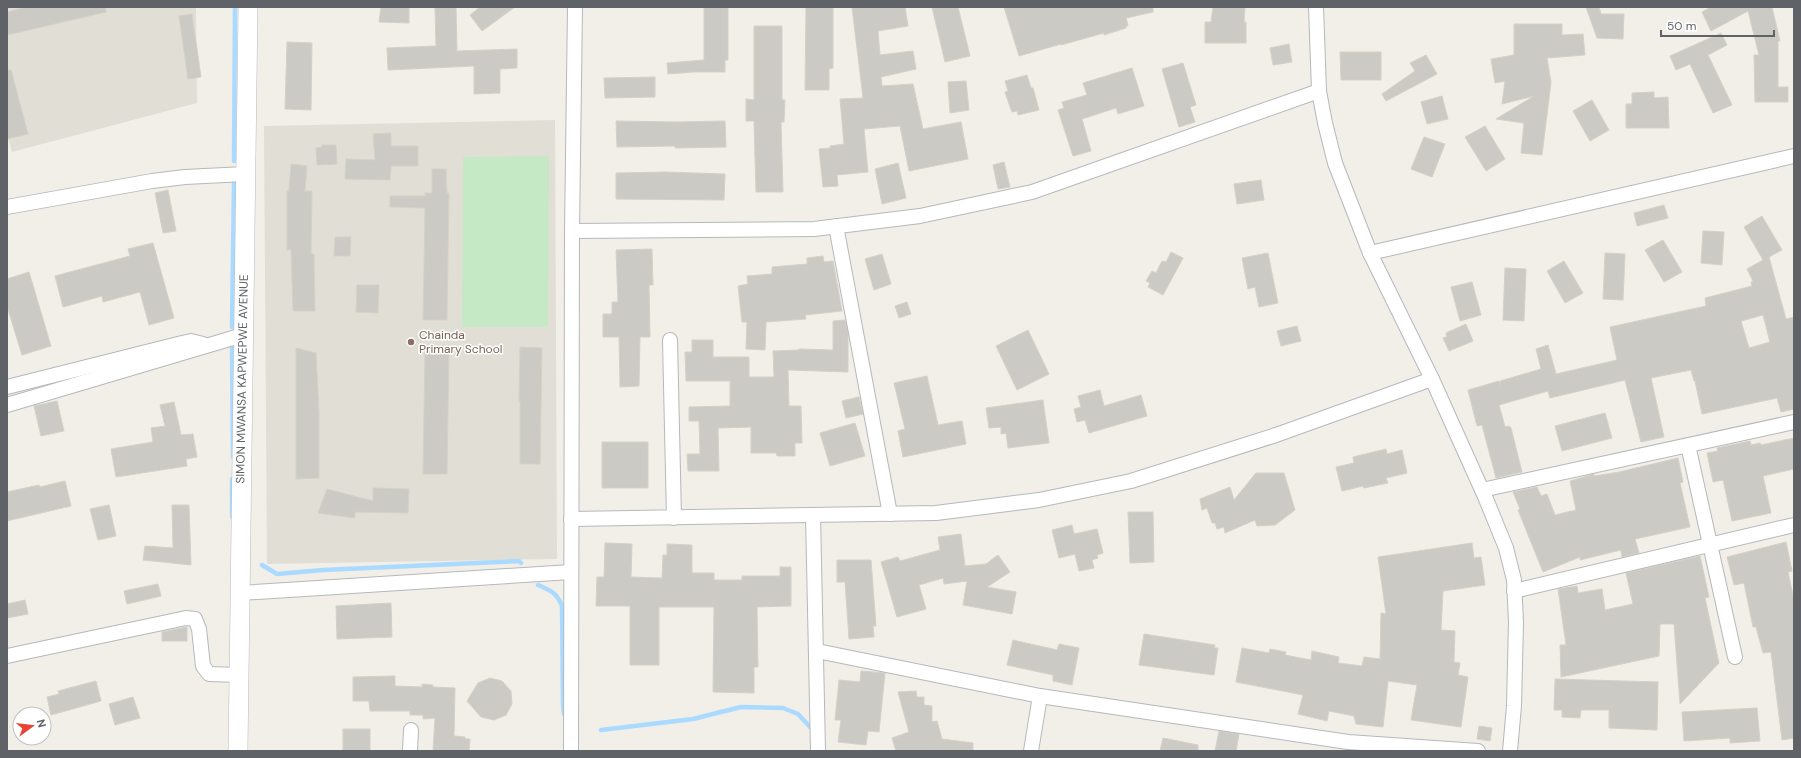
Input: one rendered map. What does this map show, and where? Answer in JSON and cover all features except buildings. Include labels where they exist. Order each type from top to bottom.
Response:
[{"type":"main road","name":"SIMON MWANSA KAPWEPWE AVENUE","points":[[238,751],[248,7]]},
{"type":"street","points":[[571,751],[572,231],[575,7]]},
{"type":"street","points":[[1316,7],[1319,91],[1335,163],[1370,253],[1432,379],[1482,490],[1506,548],[1514,580],[1516,622],[1514,706],[1510,751]]},
{"type":"street","points":[[572,231],[814,229],[920,216],[1032,192],[1319,91]]},
{"type":"street","points":[[1370,253],[1794,156]]},
{"type":"street","points":[[7,206],[152,181],[185,177],[245,174]]},
{"type":"street","points":[[836,226],[890,514]]},
{"type":"street","points":[[7,404],[243,335]]},
{"type":"street","points":[[670,340],[674,518]]},
{"type":"street","points":[[7,387],[182,342],[191,341],[209,345]]},
{"type":"street","points":[[571,519],[936,513],[1039,500],[1131,481],[1276,435],[1432,379]]},
{"type":"street","points":[[1482,490],[1794,422]]},
{"type":"street","points":[[1688,445],[1735,657]]},
{"type":"street","points":[[813,515],[818,751]]},
{"type":"street","points":[[1514,591],[1794,525]]},
{"type":"street","points":[[240,593],[571,572]]},
{"type":"street","points":[[7,656],[186,618],[195,619],[199,629],[203,666],[209,674],[239,675]]},
{"type":"street","points":[[817,651],[1040,696],[1348,742],[1478,751]]},
{"type":"street","points":[[1031,751],[1040,696]]},
{"type":"street","points":[[410,751],[411,730]]},
{"type":"shaded area","points":[[7,7],[196,7],[197,103],[12,152],[7,134]]},
{"type":"shaded area","name":"Chainda Primary School","points":[[555,120],[557,559],[267,564],[264,126]]},
{"type":"green space","points":[[549,156],[548,327],[462,327],[463,157]]},
{"type":"waterway","points":[[234,161],[235,7]]},
{"type":"waterway","points":[[232,327],[234,183]]},
{"type":"waterway","points":[[232,347],[233,457]]},
{"type":"waterway","points":[[232,479],[232,517]]},
{"type":"waterway","points":[[262,565],[277,574],[323,570],[519,561],[521,563]]},
{"type":"waterway","points":[[538,585],[553,592],[562,606],[564,714]]},
{"type":"waterway","points":[[601,730],[693,719],[741,707],[783,708],[798,714],[811,728]]},
{"type":"place","name":"Chainda Primary School","points":[[411,342]]}]
